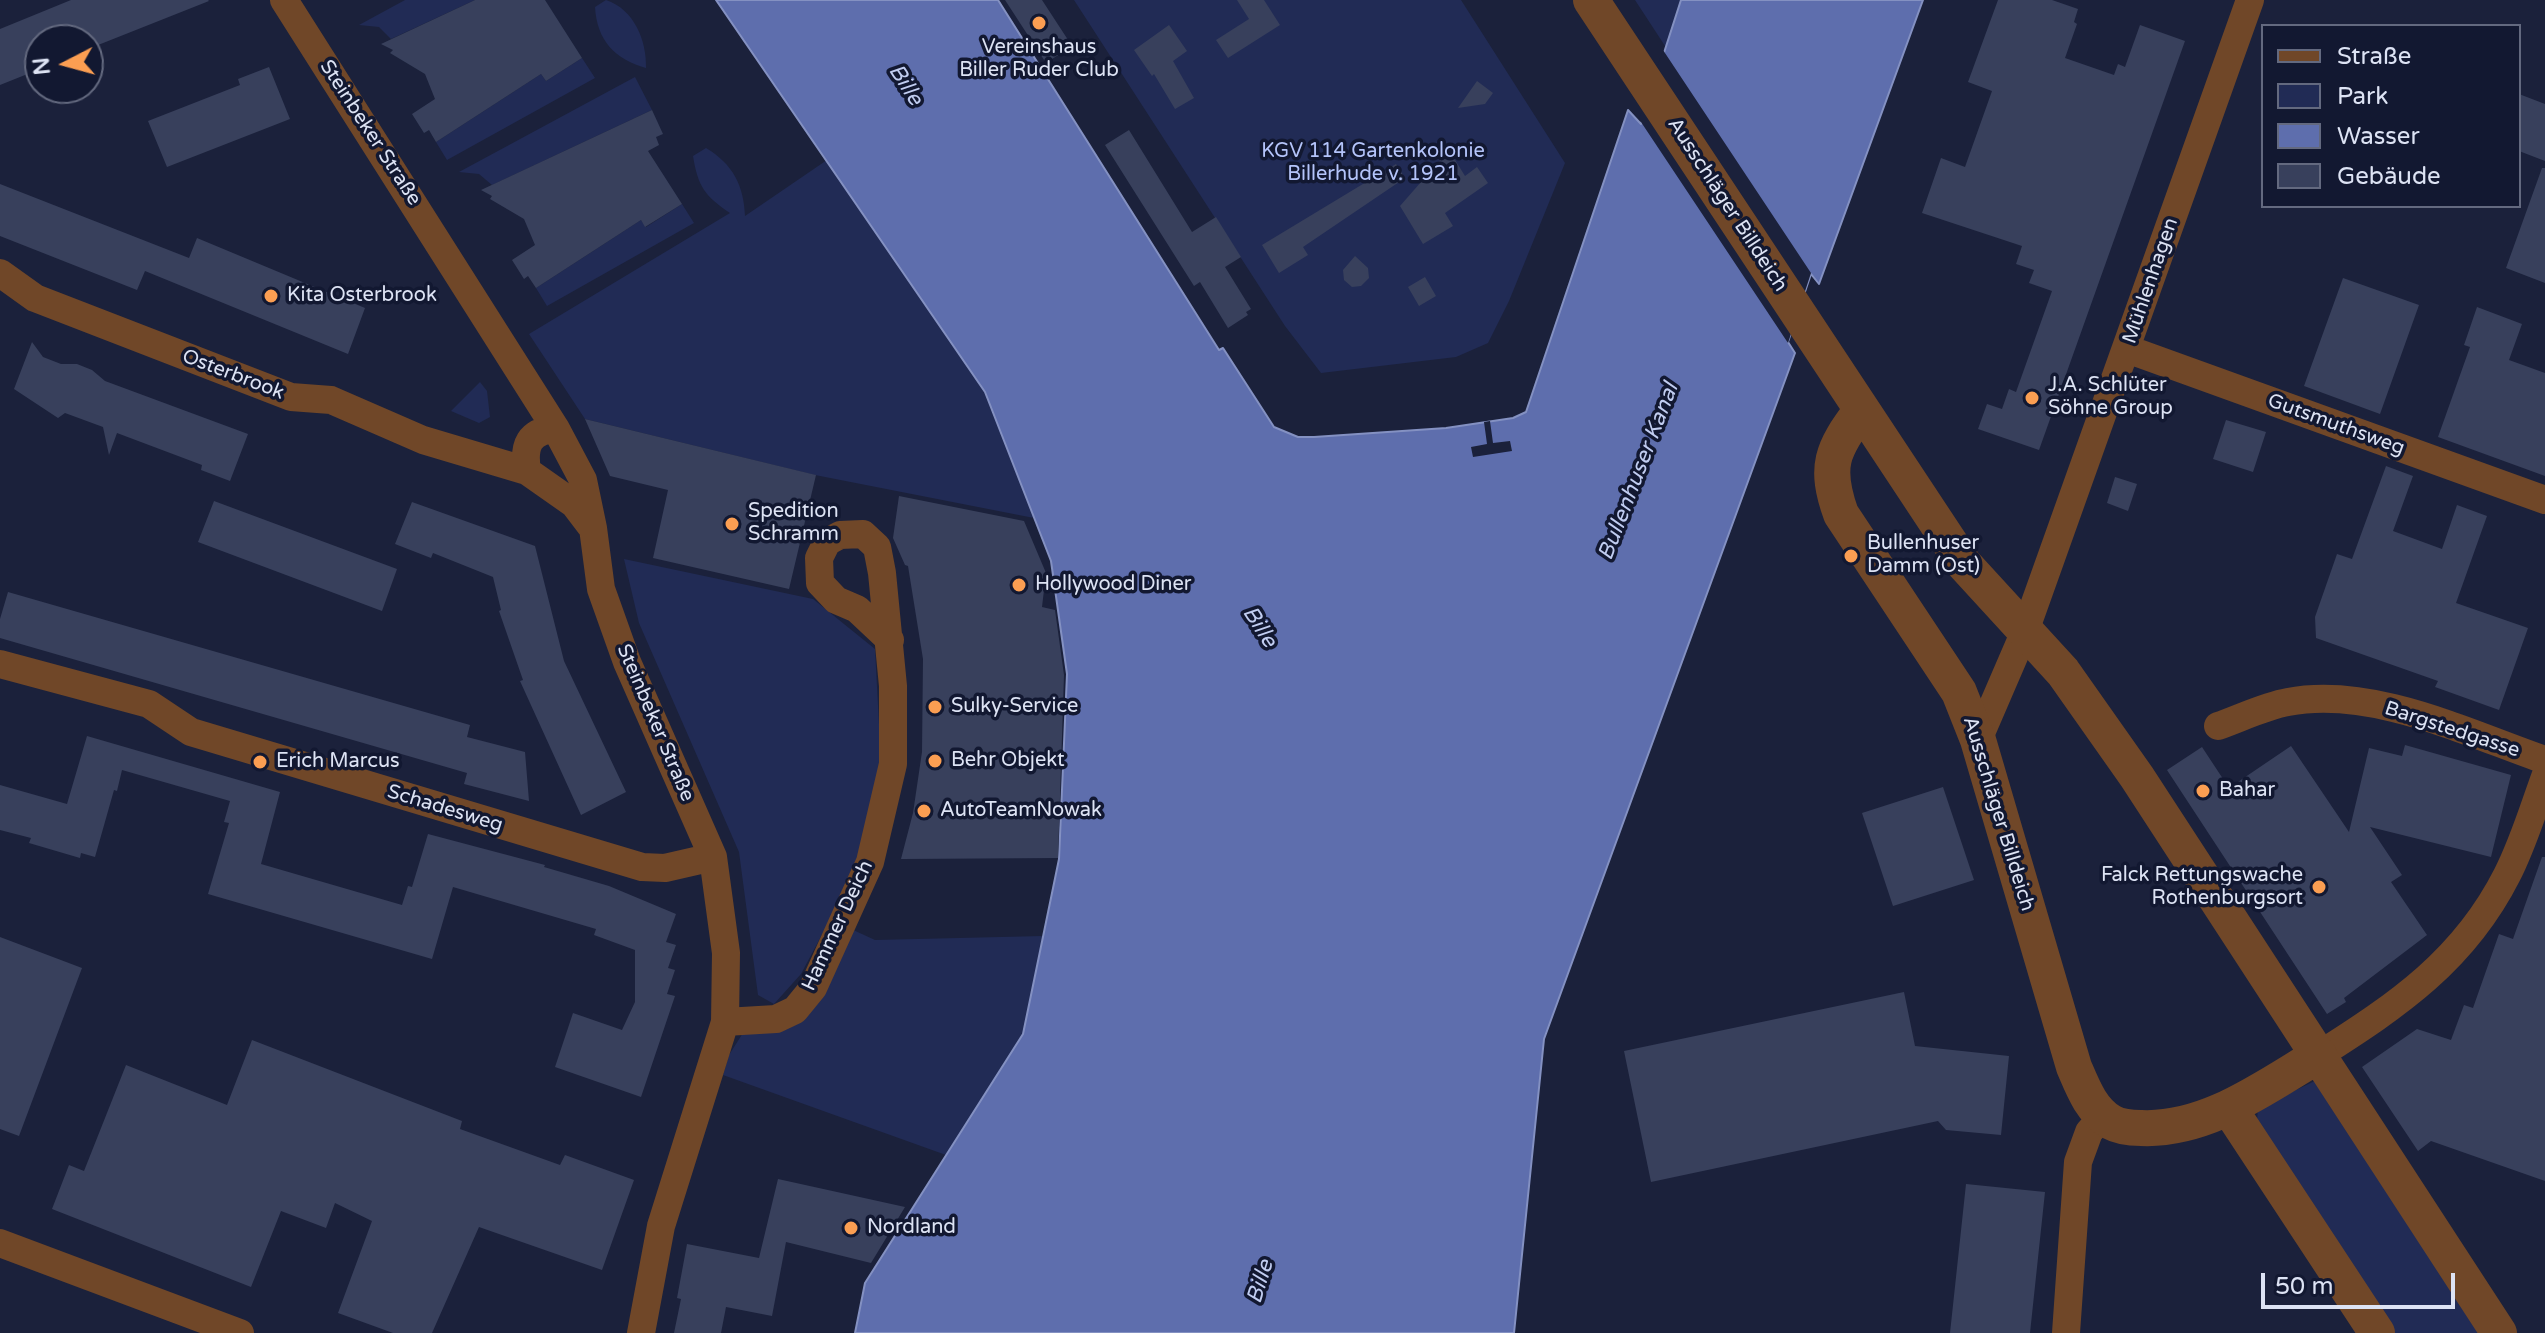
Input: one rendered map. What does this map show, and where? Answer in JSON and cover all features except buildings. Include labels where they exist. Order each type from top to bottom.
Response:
[{"type":"street","name":"Steinbeker Straße","points":[[284,0],[556,429],[583,480],[601,589],[627,662],[713,857],[726,953],[725,1022]]},
{"type":"street","name":"Ausschläger Billdeich","points":[[1591,0],[1964,564],[2063,672],[2137,777],[2499,1333]]},
{"type":"street","name":"Mühlenhagen","points":[[1978,740],[2025,631],[2250,0]]},
{"type":"street","name":"Osterbrook","points":[[0,273],[35,298],[291,397],[331,400],[423,440],[527,471],[574,504],[593,528]]},
{"type":"street","name":"Gutsmuthsweg","points":[[2127,349],[2545,500]]},
{"type":"street","name":"Ausschläger Billdeich","points":[[1861,411],[1842,435],[1834,454],[1830,471],[1833,492],[1841,514],[1959,692],[1978,740],[2074,1067],[2084,1092],[2103,1116]]},
{"type":"street","points":[[527,471],[524,454],[527,441],[534,434],[556,429]]},
{"type":"street","name":"Hammer Deich","points":[[725,1022],[776,1019],[795,1010],[813,988],[864,874],[893,764],[890,640]]},
{"type":"street","name":"Schadesweg","points":[[0,664],[149,704],[191,732],[642,867],[665,868],[713,857]]},
{"type":"street","name":"Bargstedgasse","points":[[2218,726],[2287,702],[2335,698],[2443,723],[2545,760]]},
{"type":"street","points":[[2066,1333],[2078,1162],[2089,1132],[2103,1116],[2129,1128],[2165,1128],[2229,1108],[2319,1055],[2409,995],[2465,941],[2480,921],[2508,873],[2545,777]]},
{"type":"street","points":[[641,1333],[661,1226],[725,1022]]},
{"type":"street","points":[[2229,1108],[2377,1333]]},
{"type":"street","points":[[0,1243],[240,1333]]},
{"type":"green space","points":[[405,0],[475,0],[391,39],[379,27],[359,25]]},
{"type":"green space","points":[[606,0],[616,4],[637,27],[644,47],[646,68],[617,54],[604,39],[595,7]]},
{"type":"green space","name":"KGV 114 Gartenkolonie Billerhude v. 1921","points":[[1074,0],[1461,0],[1565,163],[1509,301],[1488,343],[1456,357],[1321,373],[1285,326]]},
{"type":"green space","points":[[1635,0],[1681,0],[1667,49]]},
{"type":"green space","points":[[582,58],[595,78],[447,160],[436,142],[541,74],[546,81]]},
{"type":"green space","points":[[635,77],[652,110],[492,185],[479,174],[459,172]]},
{"type":"green space","points":[[706,148],[723,161],[735,177],[745,216],[827,160],[985,392],[1034,518],[815,475],[585,419],[529,334],[730,213],[709,196],[697,176],[693,156]]},
{"type":"green space","points":[[682,204],[694,223],[547,306],[536,288],[641,220],[646,227]]},
{"type":"green space","points":[[480,382],[487,391],[490,417],[479,423],[451,411]]},
{"type":"green space","points":[[624,559],[813,599],[875,649],[881,762],[859,855],[851,880],[801,974],[774,1004],[758,995],[739,852],[639,623]]},
{"type":"green space","points":[[851,929],[875,940],[1043,936],[1023,1034],[946,1155],[723,1075],[729,1055],[743,1033],[787,1029]]},
{"type":"green space","points":[[2317,1080],[2489,1333],[2392,1333],[2257,1121],[2258,1108]]},
{"type":"water","points":[[716,0],[998,0],[1219,350],[1223,348],[1274,427],[1298,437],[1314,437],[1446,428],[1513,418],[1526,412],[1628,110],[1641,124],[1681,0],[1923,0],[1819,284],[1811,274],[1788,342],[1795,353],[1544,1039],[1514,1333],[855,1333],[865,1283],[1023,1034],[1059,859],[1067,674],[1051,561],[985,392]]},
{"type":"pier","points":[[1663,50],[1811,273],[1788,343],[1639,119]]},
{"type":"pier","points":[[1490,421],[1493,443],[1510,441],[1512,451],[1473,457],[1471,447],[1487,444],[1484,422]]},
{"type":"place","name":"Vereinshaus Biller Ruder Club","points":[[1039,23]]},
{"type":"place","name":"Kita Osterbrook","points":[[271,296]]},
{"type":"place","name":"J.A. Schlüter Söhne Group","points":[[2032,398]]},
{"type":"place","name":"Spedition Schramm","points":[[732,524]]},
{"type":"place","name":"Bullenhuser Damm (Ost)","points":[[1851,556]]},
{"type":"place","name":"Hollywood Diner","points":[[1019,585]]},
{"type":"place","name":"Sulky-Service","points":[[935,707]]},
{"type":"place","name":"Behr Objekt","points":[[935,761]]},
{"type":"place","name":"Erich Marcus","points":[[260,762]]},
{"type":"place","name":"Bahar","points":[[2203,791]]},
{"type":"place","name":"AutoTeamNowak","points":[[924,811]]},
{"type":"place","name":"Falck Rettungswache Rothenburgsort","points":[[2319,887]]},
{"type":"place","name":"Nordland","points":[[851,1228]]},
{"type":"water label","name":"Bille","points":[[905,85]]},
{"type":"water label","name":"Bullenhuser Kanal","points":[[1639,472]]},
{"type":"water label","name":"Bille","points":[[1259,627]]},
{"type":"water label","name":"Bille","points":[[1261,1282]]}]
